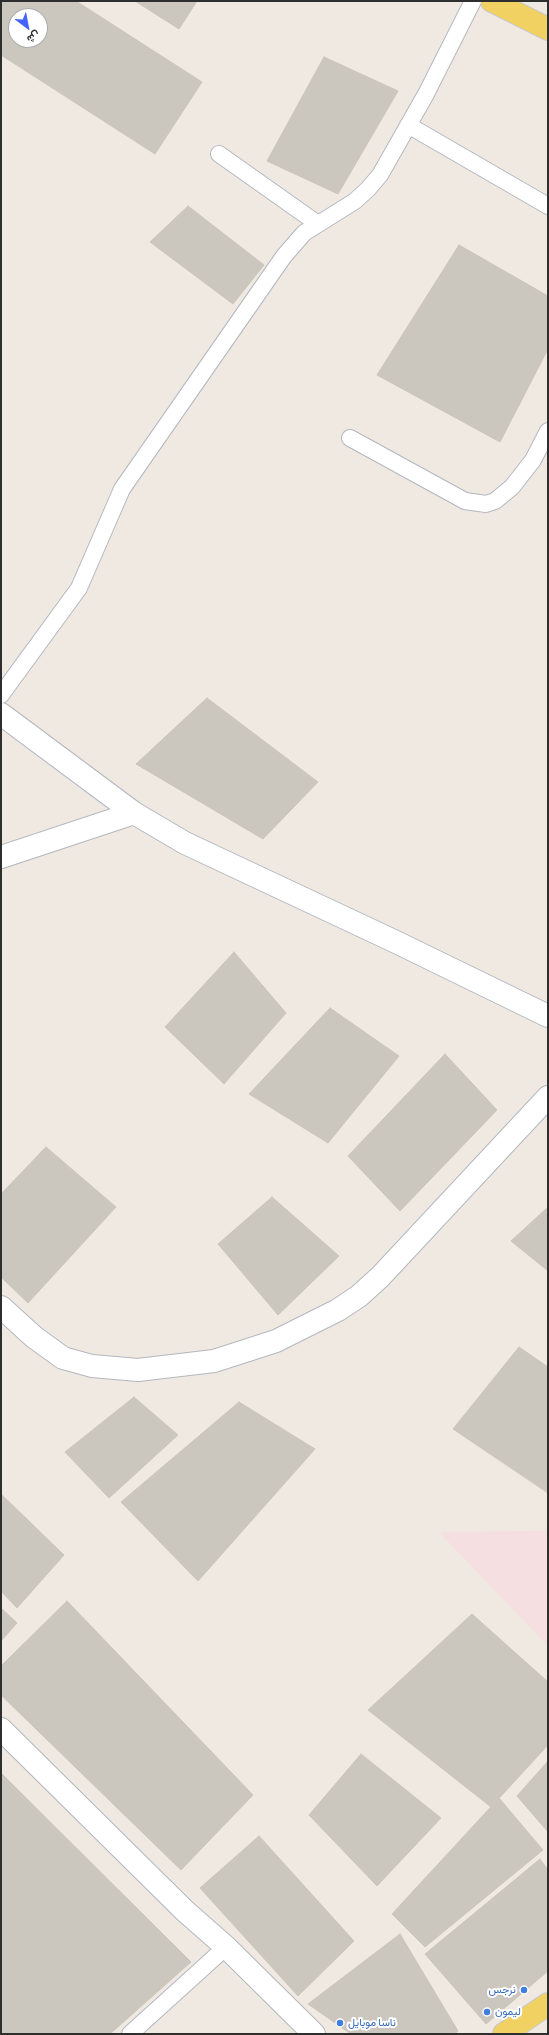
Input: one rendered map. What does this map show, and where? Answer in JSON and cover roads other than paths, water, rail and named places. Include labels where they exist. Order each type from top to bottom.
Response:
[{"type":"main road","points":[[492,1],[548,29]]},
{"type":"main road","points":[[504,2034],[548,2004]]},
{"type":"street","points":[[1,714],[134,813],[185,844],[396,942],[548,1016]]},
{"type":"street","points":[[1,857],[134,813]]},
{"type":"street","points":[[1,1307],[34,1337],[63,1358],[92,1366],[138,1370],[214,1361],[276,1341],[338,1310],[359,1296],[386,1271],[548,1097]]},
{"type":"street","points":[[1,1729],[185,1911],[226,1947],[314,2034]]},
{"type":"lane","points":[[1,695],[79,588],[90,567],[107,521],[126,483],[284,256],[304,233],[354,201],[380,176],[474,1]]},
{"type":"lane","points":[[408,125],[548,206]]},
{"type":"lane","points":[[219,154],[318,224]]},
{"type":"lane","points":[[350,438],[465,501],[486,504],[495,501],[512,487],[533,460],[548,432]]},
{"type":"lane","points":[[130,2034],[226,1947]]},
{"type":"place","name":"نرجس","points":[[524,1990]]},
{"type":"place","name":"ليمون","points":[[487,2012]]},
{"type":"place","name":"ناسا موبايل","points":[[340,2023]]}]
